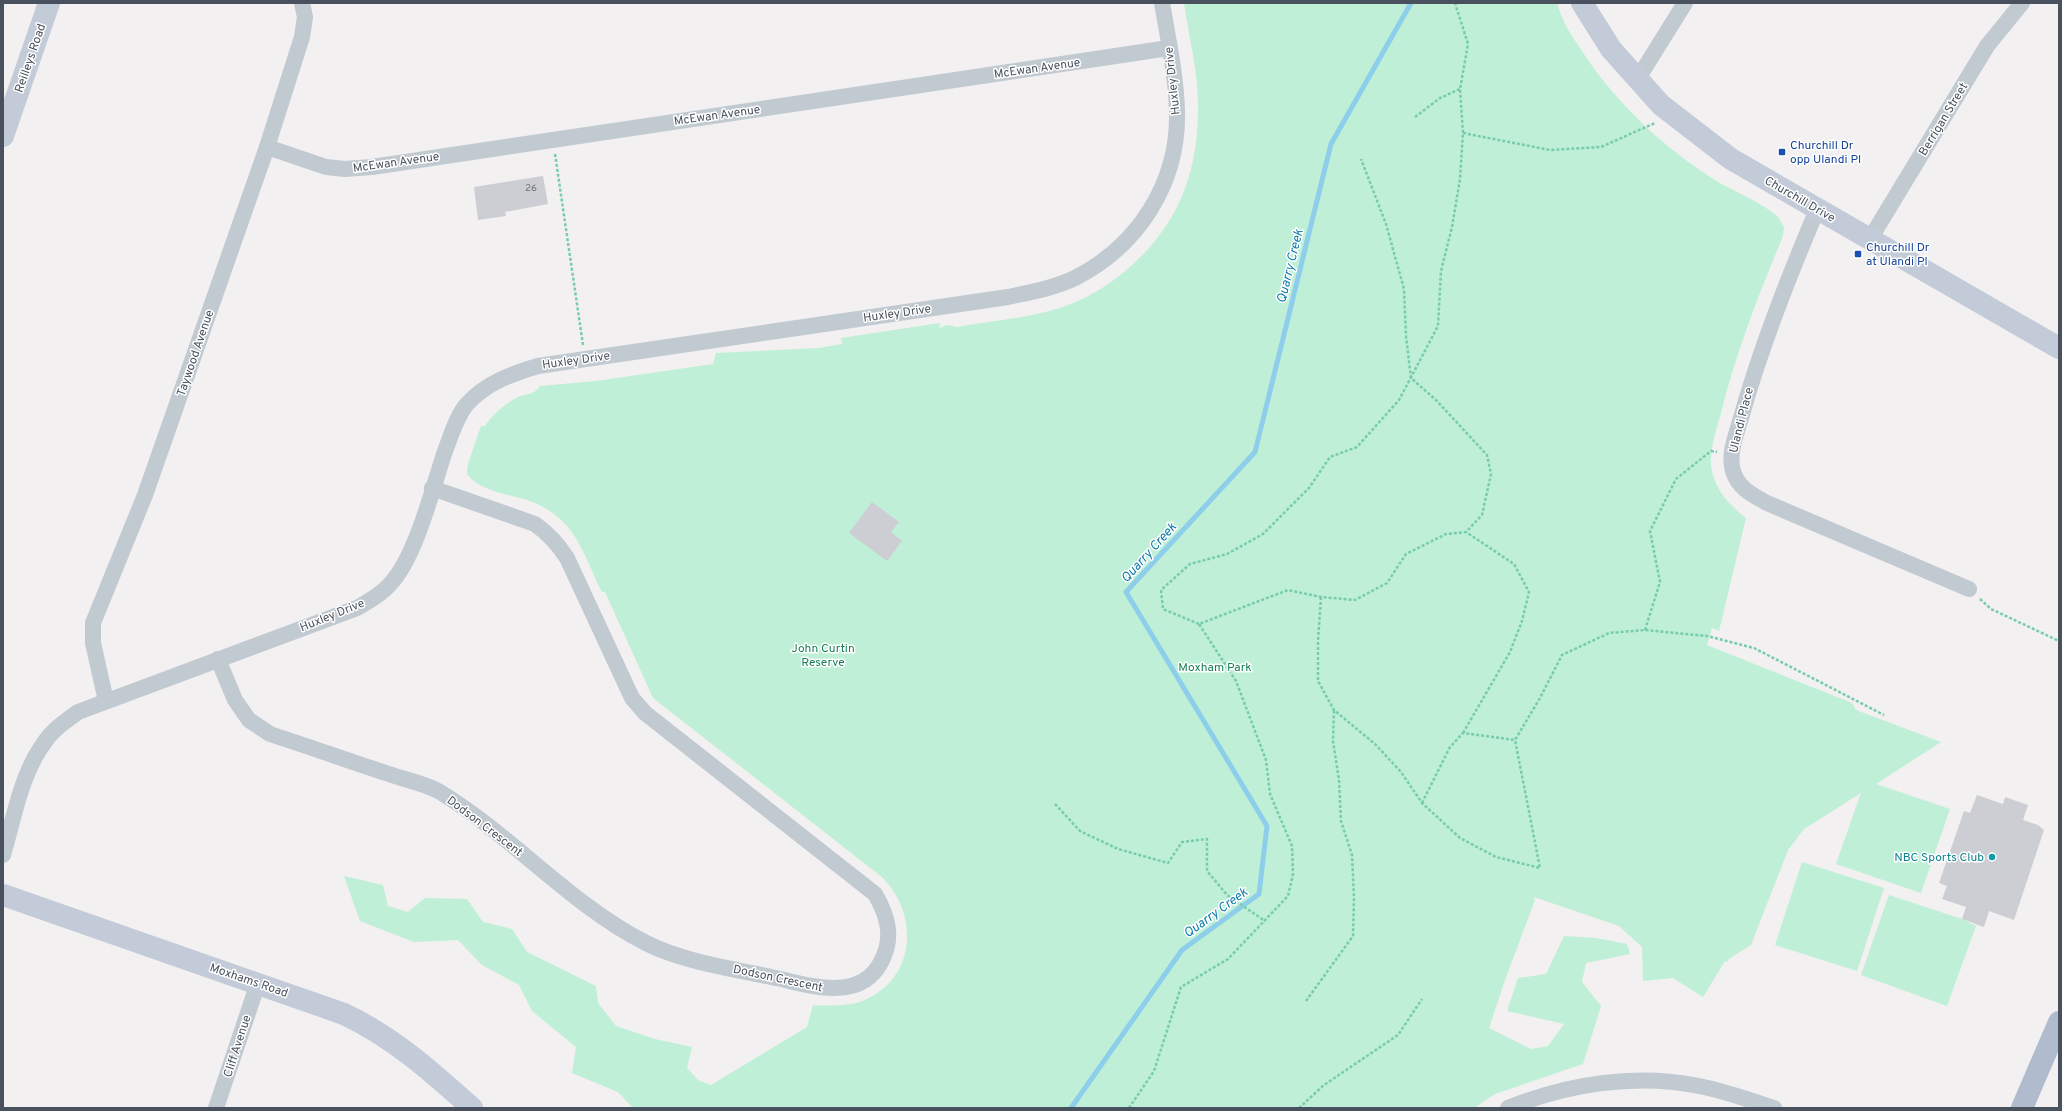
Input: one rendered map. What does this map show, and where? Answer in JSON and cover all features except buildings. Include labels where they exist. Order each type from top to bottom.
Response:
[{"type":"main road","points":[[2022,1108],[2059,1022]]},
{"type":"street","name":"Reilleys Road","points":[[3,136],[49,3]]},
{"type":"street","name":"Taywood Avenue","points":[[106,701],[92,643],[93,622],[145,495],[267,147],[302,36],[305,17],[302,3]]},
{"type":"street","name":"Huxley Drive","points":[[3,855],[33,759],[44,741],[61,724],[78,712],[357,608],[376,596],[391,583],[410,551],[455,425],[466,405],[484,388],[506,375],[538,366],[1008,297],[1042,290],[1075,278],[1104,260],[1127,242],[1150,211],[1165,182],[1175,146],[1177,111],[1162,3]]},
{"type":"street","name":"Churchill Drive","points":[[1582,3],[1611,49],[1637,80],[1661,105],[1731,159],[1817,210],[2059,348]]},
{"type":"street","points":[[1637,80],[1685,3]]},
{"type":"street","name":"Berrigan Street","points":[[1870,239],[1987,46],[2022,3]]},
{"type":"street","name":"McEwan Avenue","points":[[267,147],[326,167],[345,169],[372,167],[1169,48]]},
{"type":"street","name":"Ulandi Place","points":[[1817,210],[1771,322],[1751,378],[1731,455],[1733,471],[1739,484],[1751,494],[1969,589]]},
{"type":"street","name":"Dodson Crescent","points":[[218,659],[235,700],[249,720],[270,734],[438,790],[612,923],[647,943],[683,956],[820,988],[847,988],[863,981],[876,972],[883,959],[889,929],[885,912],[874,894],[645,713],[632,698],[567,558],[553,538],[535,524],[432,488]]},
{"type":"street","name":"Moxhams Road","points":[[3,894],[329,1008],[377,1031],[413,1056],[472,1108]]},
{"type":"street","name":"Cliff Avenue","points":[[216,1108],[258,983]]},
{"type":"street","points":[[1508,1108],[1555,1092],[1579,1086],[1626,1082],[1659,1082],[1697,1085],[1722,1091],[1770,1107]]},
{"type":"path","points":[[1129,1108],[1154,1071],[1182,987],[1228,959],[1288,896],[1293,874],[1292,846],[1270,794],[1266,760],[1236,681],[1199,624],[1163,609],[1161,590],[1190,564],[1227,554],[1263,534],[1309,488],[1330,457],[1357,446],[1399,400],[1438,326],[1441,271],[1452,227],[1460,178],[1463,133],[1460,89],[1468,44],[1455,3]]},
{"type":"path","points":[[1414,116],[1440,98],[1460,89]]},
{"type":"path","points":[[1463,133],[1550,150],[1601,147],[1673,115]]},
{"type":"path","points":[[553,140],[585,359]]},
{"type":"path","points":[[1361,160],[1386,224],[1404,289],[1406,336],[1411,378],[1436,400],[1487,455],[1491,474],[1482,515],[1466,532]]},
{"type":"path","points":[[1645,630],[1660,582],[1650,531],[1676,479],[1712,451],[1731,455]]},
{"type":"path","points":[[1199,624],[1288,590],[1321,597],[1355,600],[1387,583],[1406,554],[1446,534],[1466,532],[1514,564],[1529,592],[1522,621],[1510,652],[1463,733],[1450,747],[1422,803]]},
{"type":"path","points":[[1969,589],[1991,610],[2059,640]]},
{"type":"path","points":[[1321,597],[1318,641],[1318,681],[1334,710],[1375,744],[1401,772],[1422,803],[1460,838],[1496,857],[1540,868],[1515,740],[1540,698],[1562,655],[1609,633],[1645,630],[1707,636],[1754,648],[1884,715]]},
{"type":"path","points":[[1306,1001],[1353,936],[1354,897],[1352,855],[1341,821],[1339,780],[1333,741],[1334,710]]},
{"type":"path","points":[[1463,733],[1515,740]]},
{"type":"path","points":[[1055,804],[1080,830],[1118,849],[1168,863],[1182,842],[1207,839],[1207,871],[1227,895],[1265,921]]},
{"type":"path","points":[[1299,1108],[1324,1085],[1398,1035],[1422,998]]},
{"type":"green space","name":"Moxham Park","points":[[1184,3],[1557,3],[1561,16],[1567,27],[1594,68],[1625,106],[1642,123],[1698,169],[1718,182],[1765,207],[1778,217],[1784,227],[1783,236],[1741,345],[1712,446],[1711,466],[1715,482],[1728,502],[1746,518],[1719,631],[1712,628],[1707,645],[1852,703],[1856,710],[1941,742],[1876,784],[1950,809],[1921,893],[1836,864],[1861,793],[1804,829],[1788,850],[1751,945],[1730,958],[1727,962],[1725,961],[1703,997],[1673,978],[1643,981],[1642,947],[1619,926],[1534,897],[1535,900],[1489,1028],[1531,1049],[1548,1046],[1564,1024],[1507,1011],[1518,978],[1546,974],[1564,936],[1596,938],[1627,944],[1630,954],[1586,963],[1582,982],[1601,1006],[1583,1064],[1495,1094],[1474,1108],[633,1108],[618,1092],[572,1073],[576,1047],[532,1011],[519,985],[482,965],[458,940],[414,942],[360,921],[344,876],[383,885],[388,906],[408,912],[425,898],[467,899],[483,922],[512,929],[527,952],[596,986],[598,1003],[616,1026],[655,1039],[692,1047],[687,1068],[698,1080],[711,1085],[807,1027],[813,1005],[845,1005],[857,1003],[880,991],[893,978],[902,963],[906,945],[907,927],[902,909],[894,892],[882,877],[653,698],[605,592],[602,592],[580,545],[568,527],[554,514],[541,506],[527,500],[486,488],[472,480],[467,474],[468,464],[481,426],[485,426],[495,414],[509,403],[518,397],[536,391],[540,386],[596,381],[713,364],[716,353],[819,348],[842,344],[841,338],[940,323],[939,328],[947,325],[957,327],[1010,319],[1063,307],[1081,300],[1099,290],[1131,266],[1158,238],[1178,205],[1187,183],[1197,135],[1198,97]]},
{"type":"green space","points":[[1802,862],[1884,888],[1857,971],[1775,945]]},
{"type":"green space","points":[[1889,895],[1962,919],[1976,926],[1947,1006],[1861,975]]},
{"type":"waterway","name":"Quarry Creek","points":[[1071,1108],[1182,950],[1259,894],[1267,826],[1126,592],[1255,452],[1331,144],[1411,3]]},
{"type":"place","name":"Churchill Dr opp Ulandi Pl","points":[[1782,152]]},
{"type":"place","name":"Churchill Dr at Ulandi Pl","points":[[1858,254]]},
{"type":"place","name":"NBC Sports Club","points":[[1992,857]]},
{"type":"park label","name":"John Curtin Reserve","points":[[823,655]]}]
